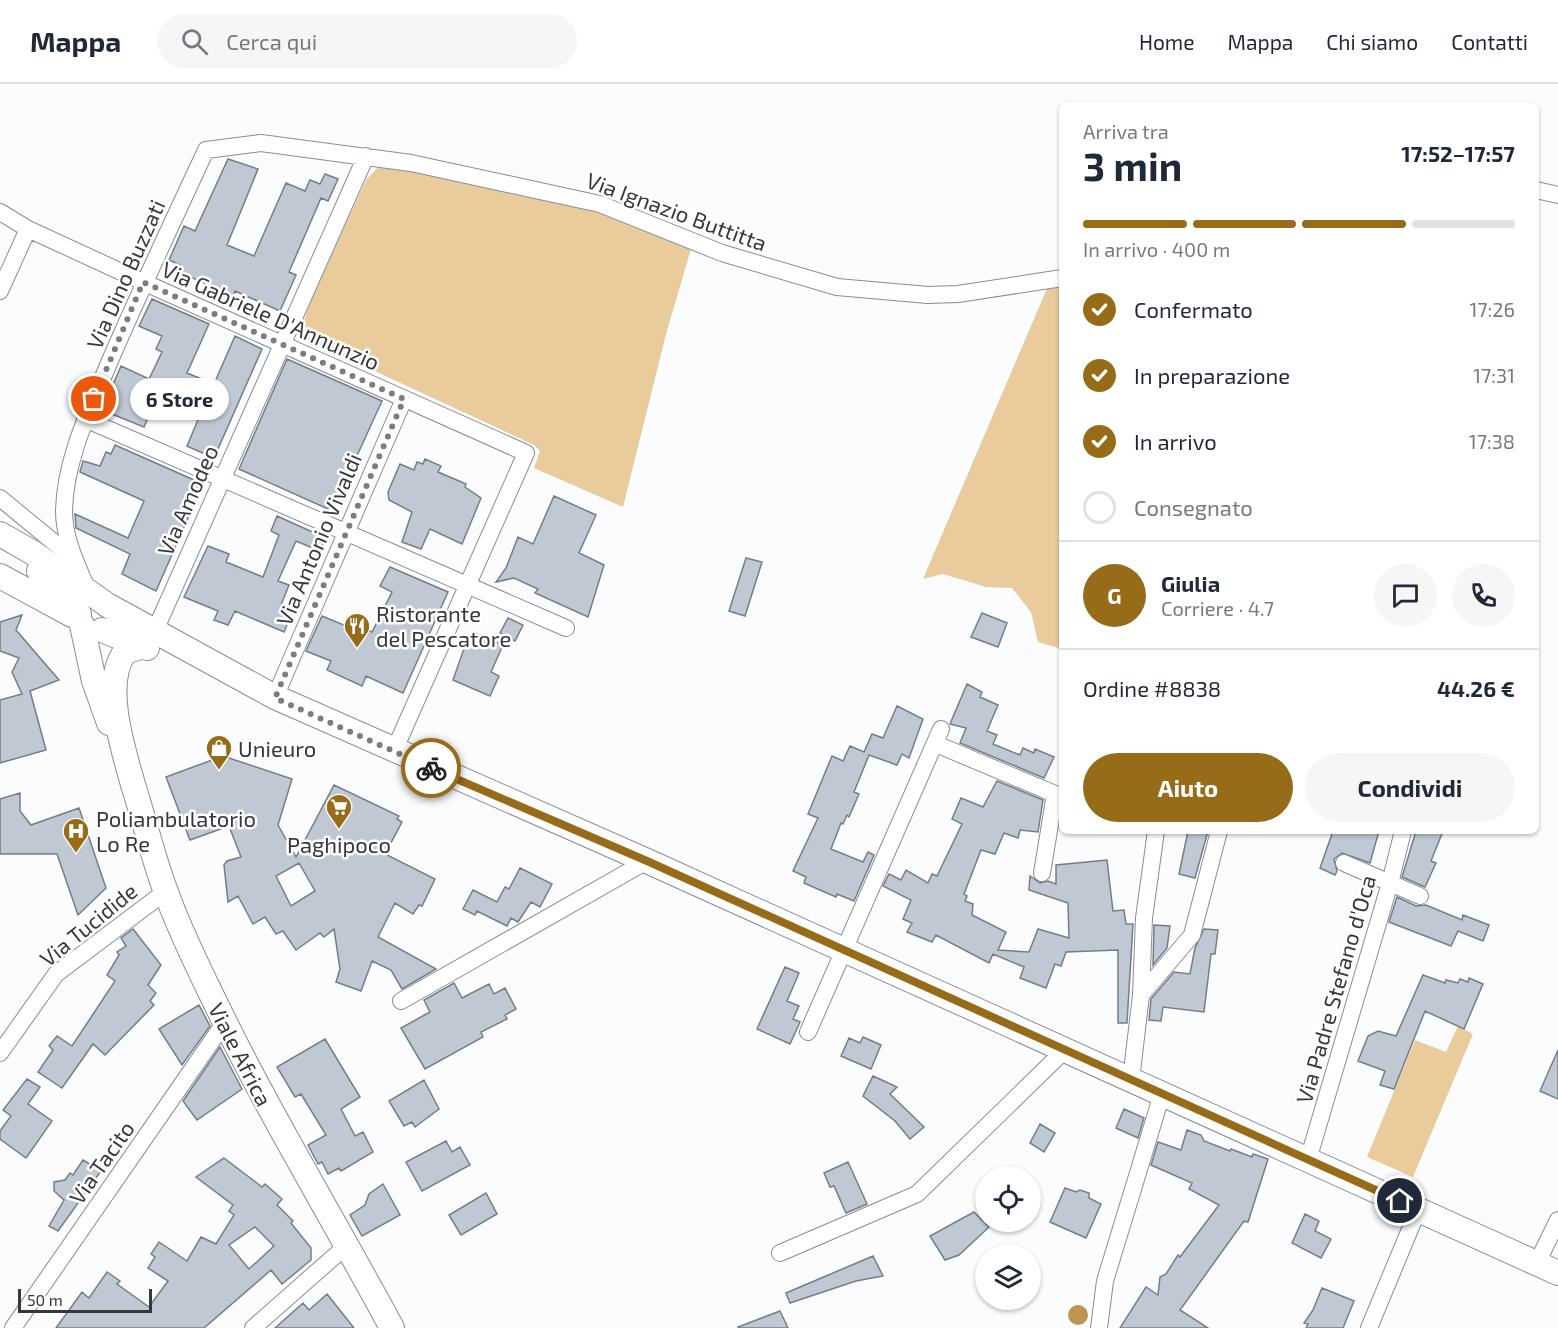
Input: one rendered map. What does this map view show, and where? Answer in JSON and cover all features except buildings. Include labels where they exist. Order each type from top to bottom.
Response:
[{"type":"main road","points":[[0,534],[35,554],[95,616],[105,683],[120,729]]},
{"type":"main road","points":[[0,576],[48,600],[95,616],[394,751],[647,861],[1548,1268]]},
{"type":"main road","points":[[95,616],[94,681],[112,732],[127,763]]},
{"type":"main road","points":[[127,763],[113,678],[115,669],[125,652],[148,640]]},
{"type":"main road","name":"Viale Africa","points":[[127,763],[165,892],[225,1022],[255,1085],[392,1328]]},
{"type":"street","name":"Via Ignazio Buttitta","points":[[206,150],[261,143],[411,162],[600,204],[722,253],[837,287],[928,295],[958,294],[1059,278]]},
{"type":"street","name":"Via Dino Buzzati","points":[[95,616],[73,558],[64,512],[70,470],[85,419],[143,282],[206,150]]},
{"type":"street","name":"Via Amodeo","points":[[148,640],[283,345],[366,156]]},
{"type":"street","points":[[1539,191],[1558,195]]},
{"type":"street","name":"Via Gabriele D'Annunzio","points":[[0,212],[28,229],[143,282],[526,453],[467,585]]},
{"type":"street","points":[[0,291],[28,229]]},
{"type":"street","name":"Via Antonio Vivaldi","points":[[275,698],[344,532],[404,399]]},
{"type":"street","points":[[85,419],[566,628]]},
{"type":"street","points":[[0,498],[73,558]]},
{"type":"street","points":[[394,751],[467,585]]},
{"type":"street","points":[[808,1032],[939,737],[1056,794],[1042,873]]},
{"type":"street","points":[[1131,1080],[1142,995],[1144,918],[1156,834]]},
{"type":"street","points":[[1142,995],[1192,935],[1218,834]]},
{"type":"street","name":"Via Padre Stefano d'Oca","points":[[1308,1160],[1390,883],[1402,834]]},
{"type":"street","points":[[401,1001],[647,861]]},
{"type":"street","points":[[1344,863],[1420,896]]},
{"type":"street","name":"Via Tucidide","points":[[0,1053],[56,974],[165,892]]},
{"type":"street","name":"Via Tacito","points":[[13,1328],[225,1022]]},
{"type":"street","points":[[780,1252],[917,1194],[1065,1050]]},
{"type":"street","points":[[1099,1328],[1105,1281],[1162,1094]]},
{"type":"street","points":[[1369,1328],[1418,1210]]},
{"type":"street","points":[[1548,1268],[1558,1220]]},
{"type":"street","points":[[253,1328],[345,1247]]},
{"type":"shaded area","points":[[391,164],[573,205],[616,217],[691,249],[666,334],[623,507],[534,468],[540,451],[534,445],[299,336],[311,299],[366,180],[377,168]]},
{"type":"shaded area","points":[[1059,285],[1059,648],[1038,642],[1031,612],[1012,588],[986,587],[943,574],[923,579],[1048,286]]},
{"type":"shaded area","points":[[1458,1026],[1473,1034],[1413,1177],[1367,1157],[1415,1040],[1446,1052]]},
{"type":"shaded area","points":[[1078,1305],[1085,1308],[1088,1315],[1085,1322],[1078,1325],[1071,1322],[1068,1315],[1071,1308]]},
{"type":"way so far","points":[[94,399],[143,282],[404,399],[344,532],[275,698],[431,768]]},
{"type":"place","name":"6 Store","points":[[94,399]]},
{"type":"place","name":"Ristorante del Pescatore","points":[[357,649]]},
{"type":"place","name":"Unieuro","points":[[219,771]]},
{"type":"place","name":"Paghipoco","points":[[339,830]]},
{"type":"place","name":"Poliambulatorio Lo Re","points":[[76,854]]},
{"type":"route","points":[[431,768],[647,861],[1400,1201]]}]
